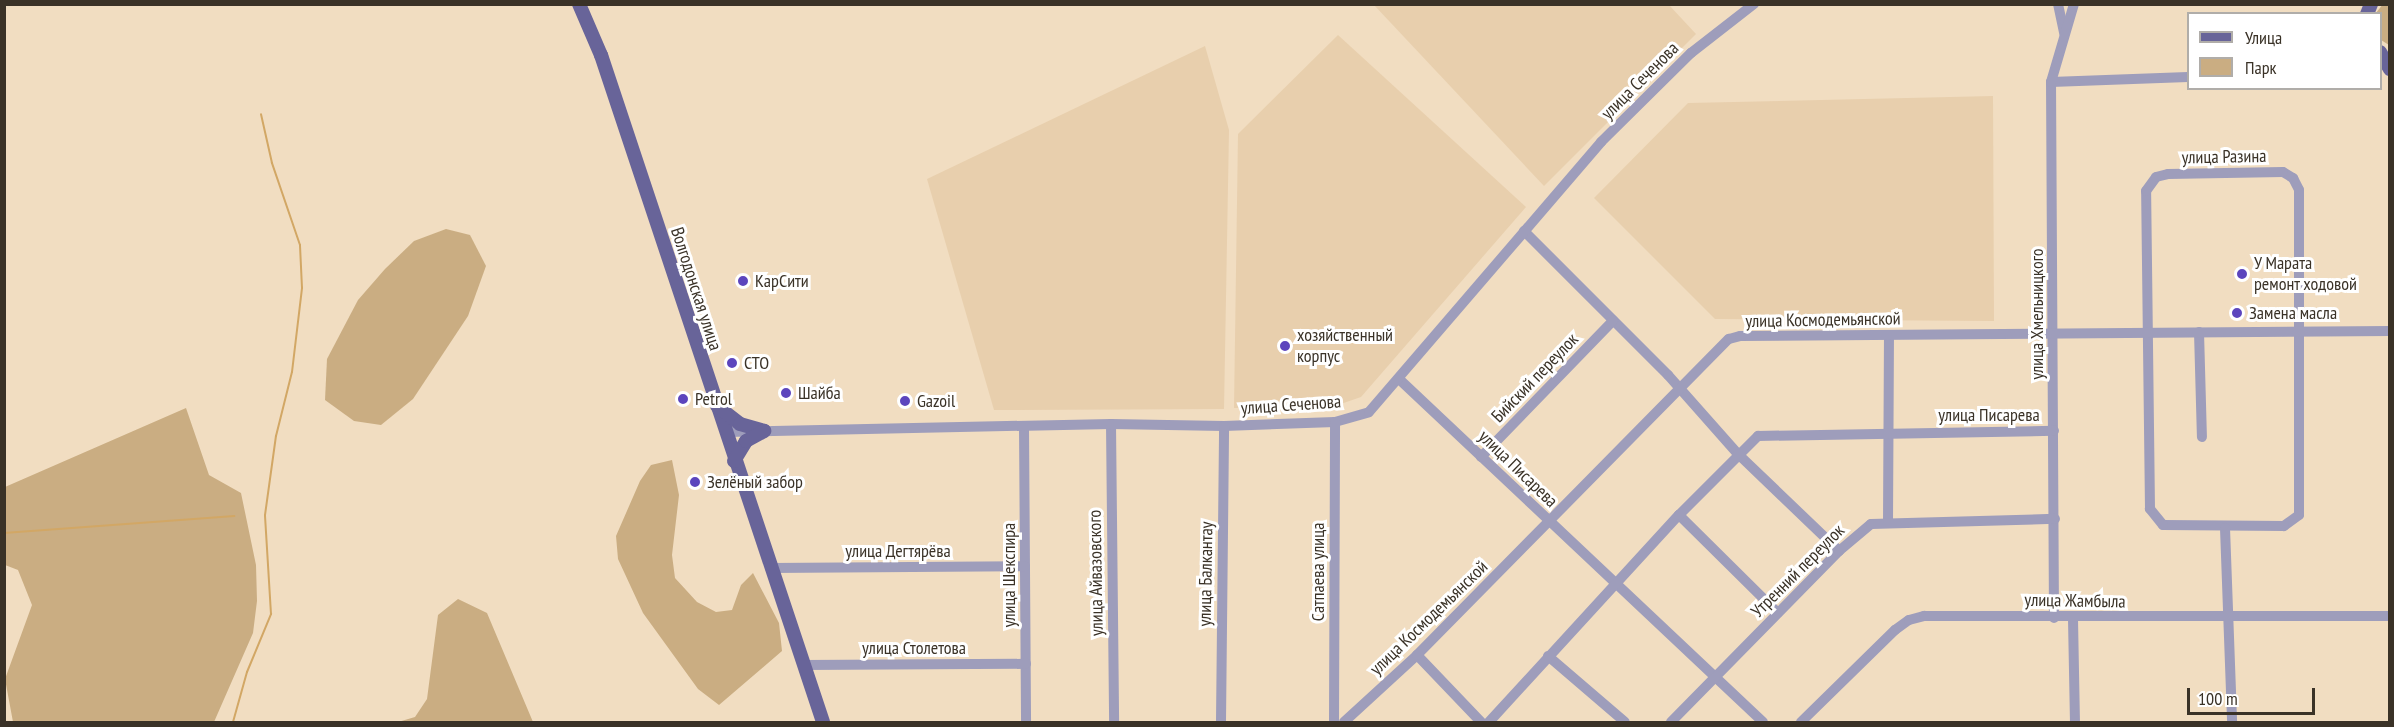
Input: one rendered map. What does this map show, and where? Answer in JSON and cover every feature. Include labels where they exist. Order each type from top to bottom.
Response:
[{"type":"main road","name":"Волгодонская улица","points":[[579,4],[601,55],[714,403],[822,723]]},
{"type":"main road","points":[[2382,55],[2390,69]]},
{"type":"main road","points":[[714,403],[740,424],[764,431]]},
{"type":"main road","points":[[734,461],[746,441],[764,431]]},
{"type":"street","name":"улица Сеченова","points":[[725,432],[1111,424],[1224,426],[1335,422],[1369,412],[1601,142],[1691,53],[1754,4]]},
{"type":"street","points":[[2058,4],[2065,36]]},
{"type":"street","name":"улица Хмельницкого","points":[[2054,618],[2055,335],[2050,82],[2074,4]]},
{"type":"street","points":[[2050,82],[2187,77]]},
{"type":"street","name":"улица Разина","points":[[2283,172],[2293,178],[2299,190],[2302,330],[2300,515],[2284,526],[2225,528],[2171,527],[2152,515],[2146,191],[2156,177],[2180,174],[2283,172]]},
{"type":"street","points":[[1524,231],[1678,387],[1738,454],[1839,552]]},
{"type":"street","name":"Бийский переулок","points":[[1481,457],[1613,321]]},
{"type":"street","name":"улица Космодемьянской","points":[[1344,723],[1417,655],[1550,523],[1678,387],[1729,339],[1740,336],[2390,331]]},
{"type":"street","points":[[2199,332],[2202,437]]},
{"type":"street","points":[[1888,335],[1888,523]]},
{"type":"street","name":"улица Писарева","points":[[1399,379],[1763,723]]},
{"type":"street","name":"Сатпаева улица","points":[[1334,723],[1335,422]]},
{"type":"street","name":"улица Айвазовского","points":[[1111,424],[1114,723]]},
{"type":"street","name":"улица Балкантау","points":[[1221,723],[1224,426]]},
{"type":"street","name":"улица Шекспира","points":[[1024,427],[1026,723]]},
{"type":"street","name":"улица Писарева","points":[[1489,723],[1679,515],[1758,436],[1889,431],[2054,431]]},
{"type":"street","points":[[1679,515],[1778,613]]},
{"type":"street","name":"Утренний переулок","points":[[1671,723],[1718,678],[1839,552],[1871,524],[2055,519]]},
{"type":"street","points":[[2225,528],[2232,723]]},
{"type":"street","name":"улица Дегтярёва","points":[[770,568],[1025,566]]},
{"type":"street","name":"улица Жамбыла","points":[[1801,723],[1909,620],[1924,616],[2073,619],[2390,616]]},
{"type":"street","points":[[2073,619],[2075,723]]},
{"type":"street","points":[[1417,655],[1481,723]]},
{"type":"street","points":[[1548,656],[1625,723]]},
{"type":"street","name":"улица Столетова","points":[[802,665],[1026,664]]},
{"type":"shaded area","points":[[1374,5],[1669,5],[1696,34],[1544,186]]},
{"type":"shaded area","points":[[1338,35],[1526,207],[1361,397],[1329,408],[1234,408],[1238,134]]},
{"type":"shaded area","points":[[1205,46],[1229,130],[1224,409],[994,410],[927,179]]},
{"type":"shaded area","points":[[1993,96],[1994,321],[1715,319],[1594,198],[1688,103]]},
{"type":"green space","points":[[2383,4],[2389,5],[2389,45],[2382,41],[2382,12],[2377,12]]},
{"type":"green space","points":[[446,229],[470,235],[486,266],[468,316],[413,399],[381,425],[354,421],[325,400],[327,359],[358,300],[385,269],[414,241]]},
{"type":"green space","points":[[186,408],[209,475],[241,493],[256,565],[257,601],[253,633],[214,722],[13,722],[5,679],[32,605],[18,570],[5,565],[5,487]]},
{"type":"green space","points":[[672,460],[679,495],[672,555],[675,578],[697,602],[716,612],[732,610],[741,585],[753,573],[779,623],[782,651],[719,705],[698,689],[643,613],[618,559],[616,536],[640,481],[651,465]]},
{"type":"green space","points":[[458,599],[487,613],[533,722],[398,722],[415,717],[427,699],[438,615]]},
{"type":"waterway","points":[[233,722],[247,672],[271,614],[265,515],[276,436],[292,372],[302,288],[300,245],[272,163],[261,114]]},
{"type":"waterway","points":[[4,533],[234,516]]},
{"type":"place","name":"У Марата ремонт ходовой","points":[[2242,274]]},
{"type":"place","name":"КарСити","points":[[743,281]]},
{"type":"place","name":"Замена масла","points":[[2237,313]]},
{"type":"place","name":"хозяйственный корпус","points":[[1285,346]]},
{"type":"place","name":"СТО","points":[[732,363]]},
{"type":"place","name":"Шайба","points":[[786,393]]},
{"type":"place","name":"Petrol","points":[[683,399]]},
{"type":"place","name":"Gazoil","points":[[905,401]]},
{"type":"place","name":"Зелёный забор","points":[[695,482]]}]
